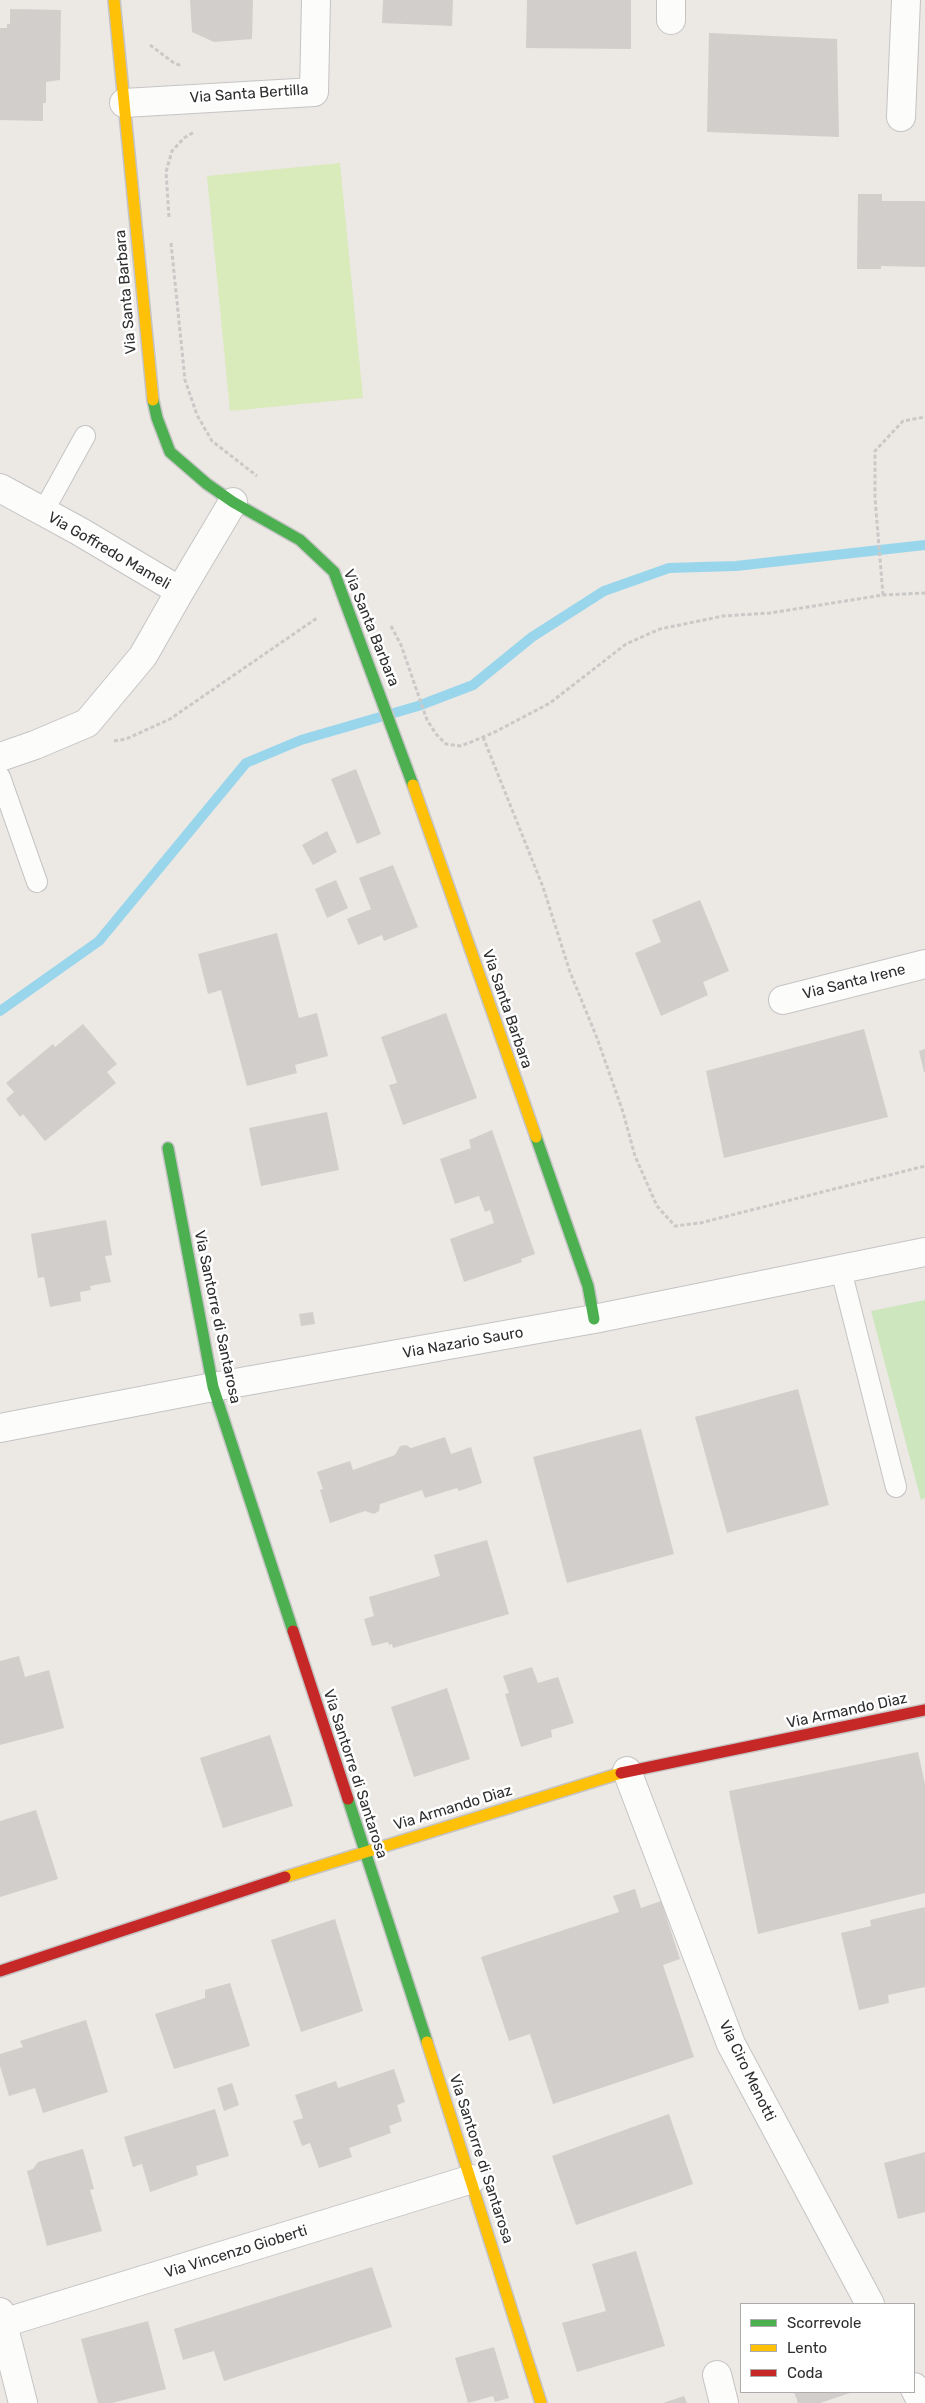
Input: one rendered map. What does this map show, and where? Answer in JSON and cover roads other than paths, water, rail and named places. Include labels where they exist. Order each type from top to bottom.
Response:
[{"type":"street","name":"Via Santa Barbara","points":[[114,0],[150,388],[157,418],[170,452],[207,484],[233,502],[300,540],[334,572],[395,733],[588,1286],[594,1319]]},
{"type":"street","name":"Via Santa Bertilla","points":[[124,102],[314,92],[316,0]]},
{"type":"street","points":[[901,116],[906,0]]},
{"type":"street","name":"Via Goffredo Mameli","points":[[0,488],[80,531],[180,591],[233,502]]},
{"type":"street","points":[[0,757],[35,745],[87,723],[142,656],[180,591]]},
{"type":"street","name":"Via Santa Irene","points":[[783,1000],[925,964]]},
{"type":"street","name":"Via Santorre di Santarosa","points":[[168,1148],[213,1387],[472,2180],[541,2403]]},
{"type":"street","name":"Via Nazario Sauro","points":[[0,1428],[213,1387],[594,1319],[925,1252]]},
{"type":"street","name":"Via Armando Diaz","points":[[0,1972],[364,1851],[627,1771],[925,1710]]},
{"type":"street","name":"Via Ciro Menotti","points":[[627,1771],[730,2044],[869,2303]]},
{"type":"street","name":"Via Vincenzo Gioberti","points":[[1,2320],[472,2180]]},
{"type":"street","points":[[1,2320],[22,2403]]},
{"type":"street","points":[[717,2375],[724,2403]]},
{"type":"street","points":[[915,2389],[922,2403]]},
{"type":"lane","points":[[43,512],[85,436]]},
{"type":"lane","points":[[0,777],[37,882]]},
{"type":"lane","points":[[841,1270],[896,1487]]},
{"type":"waterway","points":[[0,1011],[99,941],[246,763],[301,740],[418,706],[473,685],[532,637],[604,591],[669,568],[736,566],[925,545]]}]
